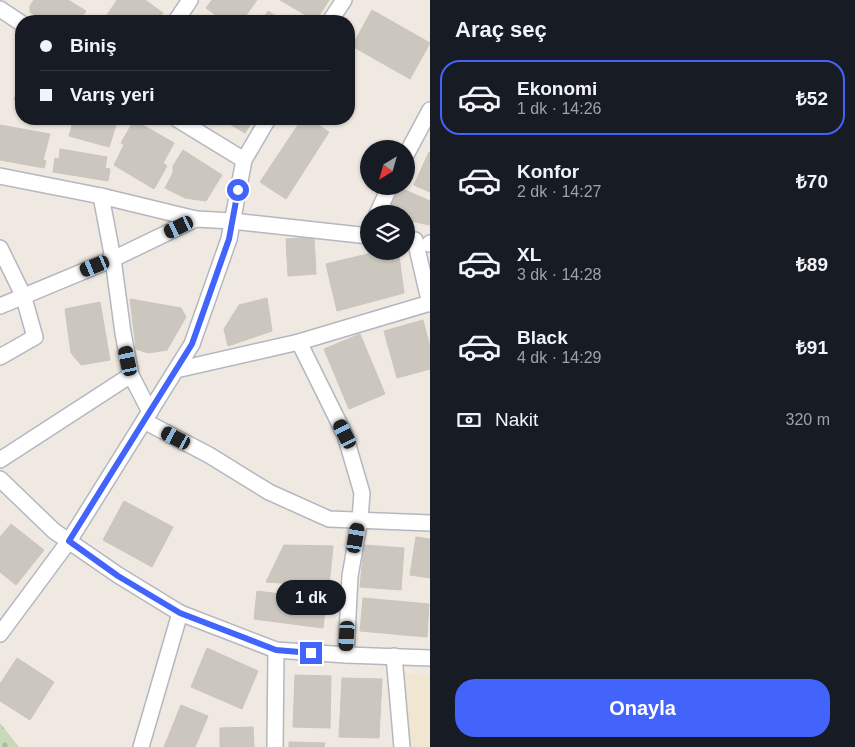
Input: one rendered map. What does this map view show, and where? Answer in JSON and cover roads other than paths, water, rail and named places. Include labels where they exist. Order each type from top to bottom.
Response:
[{"type":"street","points":[[6,0],[0,9],[15,18]]},
{"type":"street","points":[[180,15],[190,0]]},
{"type":"street","points":[[334,15],[344,0]]},
{"type":"street","points":[[414,140],[430,110]]},
{"type":"street","points":[[187,125],[244,160]]},
{"type":"street","points":[[0,634],[69,541],[192,344],[229,239],[244,160],[264,125]]},
{"type":"street","points":[[0,176],[100,196],[196,219],[360,233]]},
{"type":"street","points":[[100,196],[113,259],[131,375],[147,417],[269,492],[329,520],[360,519],[430,523]]},
{"type":"street","points":[[0,306],[113,259],[196,219]]},
{"type":"street","points":[[176,370],[299,342],[430,304],[422,242]]},
{"type":"street","points":[[0,248],[23,295],[35,337],[0,357]]},
{"type":"street","points":[[299,342],[345,434],[362,493],[360,519],[350,576],[346,655]]},
{"type":"street","points":[[0,460],[131,375]]},
{"type":"street","points":[[0,479],[54,531],[118,576],[180,613],[276,650],[430,658]]},
{"type":"street","points":[[141,747],[180,613]]},
{"type":"street","points":[[275,747],[276,650]]},
{"type":"street","points":[[394,656],[402,747]]}]
